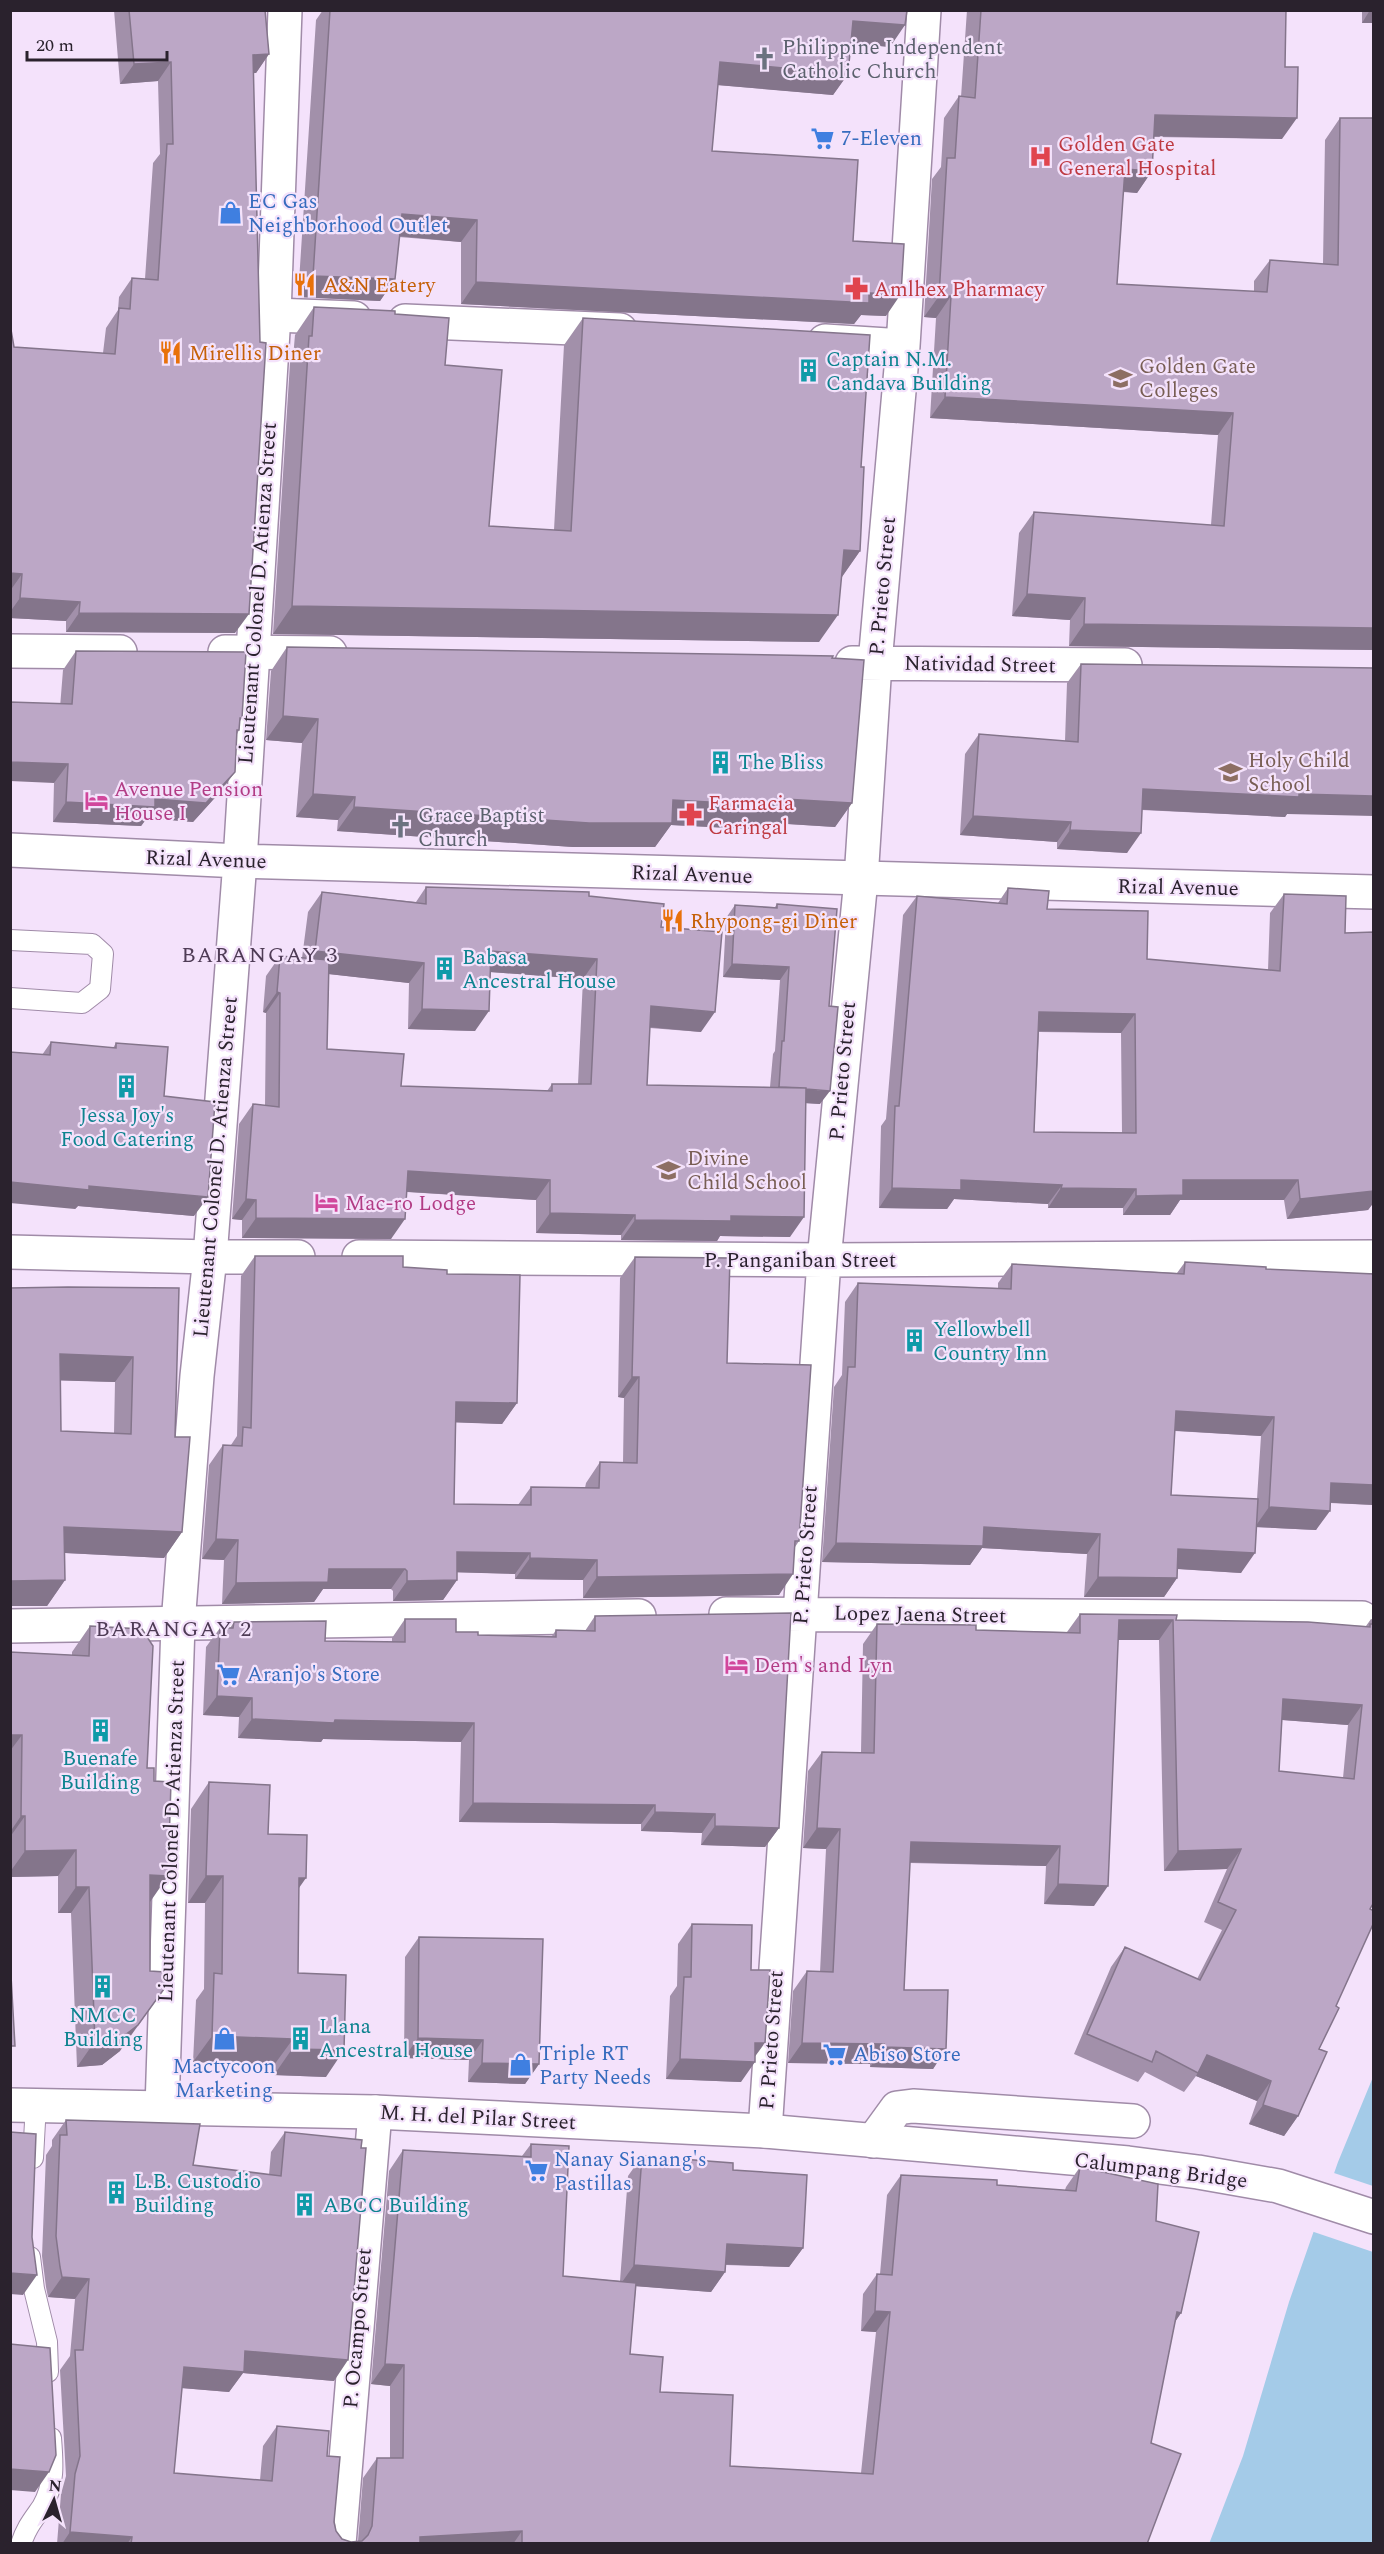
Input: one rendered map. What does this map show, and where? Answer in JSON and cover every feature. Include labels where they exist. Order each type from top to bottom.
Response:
[{"type":"street","name":"Lieutenant Colonel D. Atienza Street","points":[[162,2108],[178,1624],[197,1376],[210,1257],[240,861],[274,315],[285,10]]},
{"type":"street","name":"P. Prieto Street","points":[[765,2132],[824,1260],[861,879],[875,663],[903,345],[924,10]]},
{"type":"street","points":[[274,315],[651,331]]},
{"type":"street","points":[[799,340],[903,345]]},
{"type":"street","points":[[10,651],[149,652]]},
{"type":"street","points":[[195,652],[361,654]]},
{"type":"street","name":"Natividad Street","points":[[827,662],[1149,666]]},
{"type":"street","name":"Rizal Avenue","points":[[10,850],[240,861],[1374,892]]},
{"type":"street","name":"P. Panganiban Street","points":[[10,1252],[210,1257],[824,1260],[1374,1257]]},
{"type":"street","name":"Lopez Jaena Street","points":[[10,1626],[801,1613],[1362,1618]]},
{"type":"street","name":"M. H. del Pilar Street","points":[[23,2105],[375,2112],[765,2132],[944,2147]]},
{"type":"street","points":[[873,2141],[897,2108],[914,2106],[1134,2121]]},
{"type":"street","name":"P. Ocampo Street","points":[[339,2544],[375,2112]]},
{"type":"street","name":"Calumpang Bridge","points":[[944,2147],[1198,2172],[1278,2186],[1374,2217]]},
{"type":"lane","points":[[10,940],[92,944],[103,954],[100,989],[82,1003],[10,998]]},
{"type":"lane","points":[[23,2105],[33,2175]]},
{"type":"lane","points":[[31,2234],[30,2257],[34,2289],[46,2342],[49,2387]]},
{"type":"lane","points":[[21,2544],[26,2528],[43,2505],[54,2477],[51,2421]]},
{"type":"water","points":[[1373,2077],[1373,2543],[1209,2544],[1243,2456],[1289,2302],[1338,2162]]},
{"type":"pier","points":[[1331,2172],[1373,2186],[1373,2252],[1311,2231]]},
{"type":"building","points":[[129,10],[265,10],[269,54],[253,55],[260,342],[266,343],[249,614],[79,613],[80,602],[20,598],[22,574],[10,573],[10,324],[14,347],[115,354],[119,308],[130,309],[132,278],[158,280],[167,144],[173,144],[171,62],[134,64]]},
{"type":"building","points":[[330,10],[907,10],[905,25],[853,21],[848,74],[720,62],[712,151],[858,160],[853,241],[904,244],[901,294],[869,293],[869,303],[476,282],[477,220],[402,214],[395,279],[313,276]]},
{"type":"building","points":[[981,10],[1286,10],[1285,67],[1298,67],[1297,118],[1155,115],[1152,171],[1125,169],[1117,284],[1267,292],[1270,260],[1338,265],[1340,118],[1374,118],[1374,628],[1084,624],[1085,598],[1027,594],[1034,512],[1224,526],[1233,413],[945,397],[951,296],[939,296],[947,158],[955,158],[959,96],[975,98]]},
{"type":"building","points":[[314,307],[395,311],[395,314],[449,318],[445,365],[502,370],[489,526],[571,531],[583,318],[870,335],[861,467],[864,467],[860,551],[844,550],[838,615],[292,606],[309,336],[312,336]]},
{"type":"building","points":[[287,647],[833,656],[832,658],[864,660],[852,803],[785,799],[784,806],[673,800],[672,823],[589,823],[354,807],[355,797],[313,794],[318,719],[283,716]]},
{"type":"building","points":[[76,651],[246,652],[242,718],[240,718],[239,730],[237,730],[235,772],[206,803],[155,799],[155,807],[66,802],[68,764],[10,762],[10,702],[72,704]]},
{"type":"building","points":[[1081,664],[1374,668],[1374,796],[1299,794],[1299,797],[1143,789],[1141,833],[1070,830],[1071,822],[973,816],[979,734],[1078,742]]},
{"type":"building","points":[[426,887],[589,892],[589,896],[664,904],[661,927],[722,932],[715,1012],[651,1006],[647,1085],[806,1088],[804,1217],[731,1216],[731,1221],[635,1220],[635,1215],[550,1213],[550,1180],[408,1171],[405,1219],[256,1218],[256,1200],[246,1199],[253,1104],[279,1107],[280,993],[277,992],[280,956],[329,960],[327,1049],[404,1054],[401,1086],[552,1091],[552,1084],[591,1084],[597,959],[491,951],[489,1011],[422,1009],[424,963],[315,951],[322,892],[426,904]]},
{"type":"building","points":[[1008,888],[1049,891],[1047,909],[1148,911],[1147,959],[1280,971],[1284,894],[1346,896],[1345,933],[1374,932],[1374,1191],[1300,1199],[1298,1180],[1183,1180],[1183,1195],[1136,1196],[1136,1189],[1061,1188],[1062,1185],[961,1180],[961,1190],[892,1188],[895,1106],[899,1106],[917,896],[1007,904]],"holes":[[[1039,1012],[1135,1014],[1136,1133],[1034,1132]]]},
{"type":"building","points":[[777,904],[837,909],[829,1006],[838,1007],[830,1091],[779,1087],[789,967],[732,964],[735,905],[777,908]]},
{"type":"building","points":[[51,1042],[116,1048],[116,1043],[168,1047],[164,1096],[215,1102],[208,1197],[89,1186],[89,1190],[10,1182],[10,1052],[50,1055]]},
{"type":"building","points":[[255,1256],[403,1256],[403,1267],[447,1270],[447,1274],[520,1275],[517,1403],[456,1402],[454,1504],[531,1505],[531,1487],[599,1488],[600,1462],[637,1463],[639,1377],[632,1377],[635,1257],[730,1258],[727,1363],[811,1365],[799,1541],[795,1541],[793,1574],[597,1577],[597,1560],[530,1558],[530,1553],[457,1552],[457,1580],[407,1581],[405,1569],[329,1569],[328,1582],[236,1583],[238,1540],[216,1539],[223,1445],[242,1446],[243,1427],[251,1428]]},
{"type":"building","points":[[1185,1262],[1266,1267],[1266,1269],[1374,1274],[1374,1485],[1331,1483],[1330,1511],[1269,1507],[1274,1417],[1176,1411],[1171,1495],[1258,1499],[1255,1553],[1178,1549],[1177,1578],[1098,1577],[1100,1534],[984,1527],[983,1546],[836,1543],[848,1367],[855,1367],[858,1283],[1011,1289],[1012,1264],[1184,1274]]},
{"type":"building","points":[[10,1288],[179,1288],[175,1437],[190,1437],[182,1532],[64,1527],[65,1580],[10,1581]],"holes":[[[60,1354],[133,1357],[131,1434],[61,1431]]]},
{"type":"building","points":[[791,1613],[779,1828],[715,1826],[715,1814],[655,1812],[655,1805],[473,1803],[474,1723],[335,1720],[334,1723],[252,1719],[252,1698],[217,1696],[220,1628],[233,1628],[234,1622],[326,1621],[325,1641],[405,1642],[405,1619],[456,1619],[456,1632],[478,1632],[478,1635],[556,1637],[556,1630],[595,1631],[595,1616]]},
{"type":"building","points":[[1080,1614],[1177,1615],[1176,1620],[1308,1622],[1370,1627],[1370,1624],[1374,1624],[1374,1902],[1370,1909],[1374,1911],[1374,1922],[1336,2006],[1339,2008],[1319,2049],[1327,2052],[1298,2116],[1263,2105],[1271,2081],[1207,2055],[1198,2073],[1156,2051],[1152,2062],[1087,2034],[1125,1947],[1200,1980],[1236,1910],[1218,1902],[1241,1849],[1178,1851],[1173,1620],[1119,1620],[1108,1886],[1058,1884],[1060,1846],[911,1842],[904,1990],[948,1990],[946,2049],[884,2047],[884,2044],[802,2043],[807,1971],[833,1972],[840,1829],[817,1828],[822,1752],[874,1753],[877,1624],[976,1625],[976,1630],[1080,1633]],"holes":[[[1283,1699],[1362,1705],[1354,1779],[1279,1771]]]},
{"type":"building","points":[[90,1626],[142,1629],[153,1646],[147,1768],[154,1768],[154,1781],[171,1782],[168,1876],[150,1875],[150,1971],[165,1972],[164,1989],[138,2025],[120,2039],[95,2041],[89,1887],[76,1887],[76,1850],[25,1851],[25,1816],[21,1816],[22,1735],[10,1735],[10,1652],[89,1656]]},
{"type":"building","points":[[209,1782],[270,1785],[268,1834],[307,1835],[306,1878],[299,1878],[298,1973],[346,1975],[344,2050],[292,2049],[293,2039],[212,2036],[214,1973],[222,1974],[223,1876],[206,1876]]},
{"type":"building","points":[[692,1924],[752,1925],[751,1970],[770,1970],[765,2043],[755,2043],[755,2062],[680,2059],[684,1977],[691,1977]]},
{"type":"building","points":[[419,1937],[543,1939],[539,2064],[482,2063],[483,2040],[418,2038]]},
{"type":"building","points":[[10,1958],[15,2046],[10,2046]]},
{"type":"building","points":[[66,2120],[200,2124],[193,2165],[281,2176],[285,2132],[362,2140],[361,2148],[366,2148],[348,2360],[245,2351],[244,2372],[184,2367],[174,2473],[272,2481],[277,2426],[329,2431],[327,2456],[340,2457],[334,2522],[336,2531],[342,2539],[351,2542],[362,2541],[372,2526],[377,2458],[403,2458],[404,2365],[385,2364],[403,2150],[531,2157],[531,2144],[569,2146],[563,2276],[636,2283],[630,2354],[663,2357],[660,2392],[733,2395],[730,2466],[873,2474],[890,2312],[875,2311],[877,2274],[892,2275],[901,2175],[997,2180],[997,2185],[1076,2191],[1080,2167],[1158,2184],[1156,2221],[1199,2232],[1181,2313],[1177,2312],[1151,2443],[1181,2454],[1147,2544],[522,2544],[522,2531],[420,2537],[420,2544],[131,2544],[132,2537],[70,2532],[75,2474],[80,2456],[75,2350],[83,2350],[89,2279],[62,2277],[60,2267],[56,2236],[60,2135],[67,2135]]},
{"type":"building","points":[[10,2132],[36,2134],[32,2237],[37,2275],[10,2273]]},
{"type":"building","points":[[642,2156],[733,2163],[733,2170],[807,2175],[803,2248],[727,2244],[725,2272],[634,2265]]},
{"type":"building","points":[[10,2344],[50,2348],[56,2455],[49,2472],[10,2469]]},
{"type":"place","name":"Philippine Independent Catholic Church","points":[[764,59]]},
{"type":"place","name":"7-Eleven","points":[[823,138]]},
{"type":"place","name":"Golden Gate General Hospital","points":[[1040,156]]},
{"type":"place","name":"EC Gas Neighborhood Outlet","points":[[230,213]]},
{"type":"place","name":"A&N Eatery","points":[[305,285]]},
{"type":"place","name":"Amlhex Pharmacy","points":[[856,289]]},
{"type":"place","name":"Mirellis Diner","points":[[171,353]]},
{"type":"place","name":"Captain N.M. Candava Building","points":[[808,371]]},
{"type":"place","name":"Golden Gate Colleges","points":[[1121,378]]},
{"type":"place","name":"The Bliss","points":[[720,762]]},
{"type":"place","name":"Holy Child School","points":[[1230,772]]},
{"type":"place","name":"Avenue Pension House I","points":[[96,801]]},
{"type":"place","name":"Farmacia Caringal","points":[[690,815]]},
{"type":"place","name":"Grace Baptist Church","points":[[400,827]]},
{"type":"place","name":"Rhypong-gi Diner","points":[[672,921]]},
{"type":"place","name":"Babasa Ancestral House","points":[[444,969]]},
{"type":"place","name":"Jessa Joy's Food Catering","points":[[127,1087]]},
{"type":"place","name":"Divine Child School","points":[[669,1170]]},
{"type":"place","name":"Mac-ro Lodge","points":[[327,1203]]},
{"type":"place","name":"Yellowbell Country Inn","points":[[915,1341]]},
{"type":"place","name":"Dem's and Lyn","points":[[736,1665]]},
{"type":"place","name":"Aranjo's Store","points":[[229,1674]]},
{"type":"place","name":"Buenafe Building","points":[[100,1730]]},
{"type":"place","name":"NMCC Building","points":[[103,1987]]},
{"type":"place","name":"Mactycoon Marketing","points":[[224,2038]]},
{"type":"place","name":"Llana Ancestral House","points":[[301,2038]]},
{"type":"place","name":"Abiso Store","points":[[835,2054]]},
{"type":"place","name":"Triple RT Party Needs","points":[[521,2065]]},
{"type":"place","name":"Nanay Sianang's Pastillas","points":[[536,2171]]},
{"type":"place","name":"L.B. Custodio Building","points":[[116,2193]]},
{"type":"place","name":"ABCC Building","points":[[305,2205]]},
{"type":"district","name":"BARANGAY 3","points":[[260,954]]},
{"type":"district","name":"BARANGAY 2","points":[[174,1628]]}]
